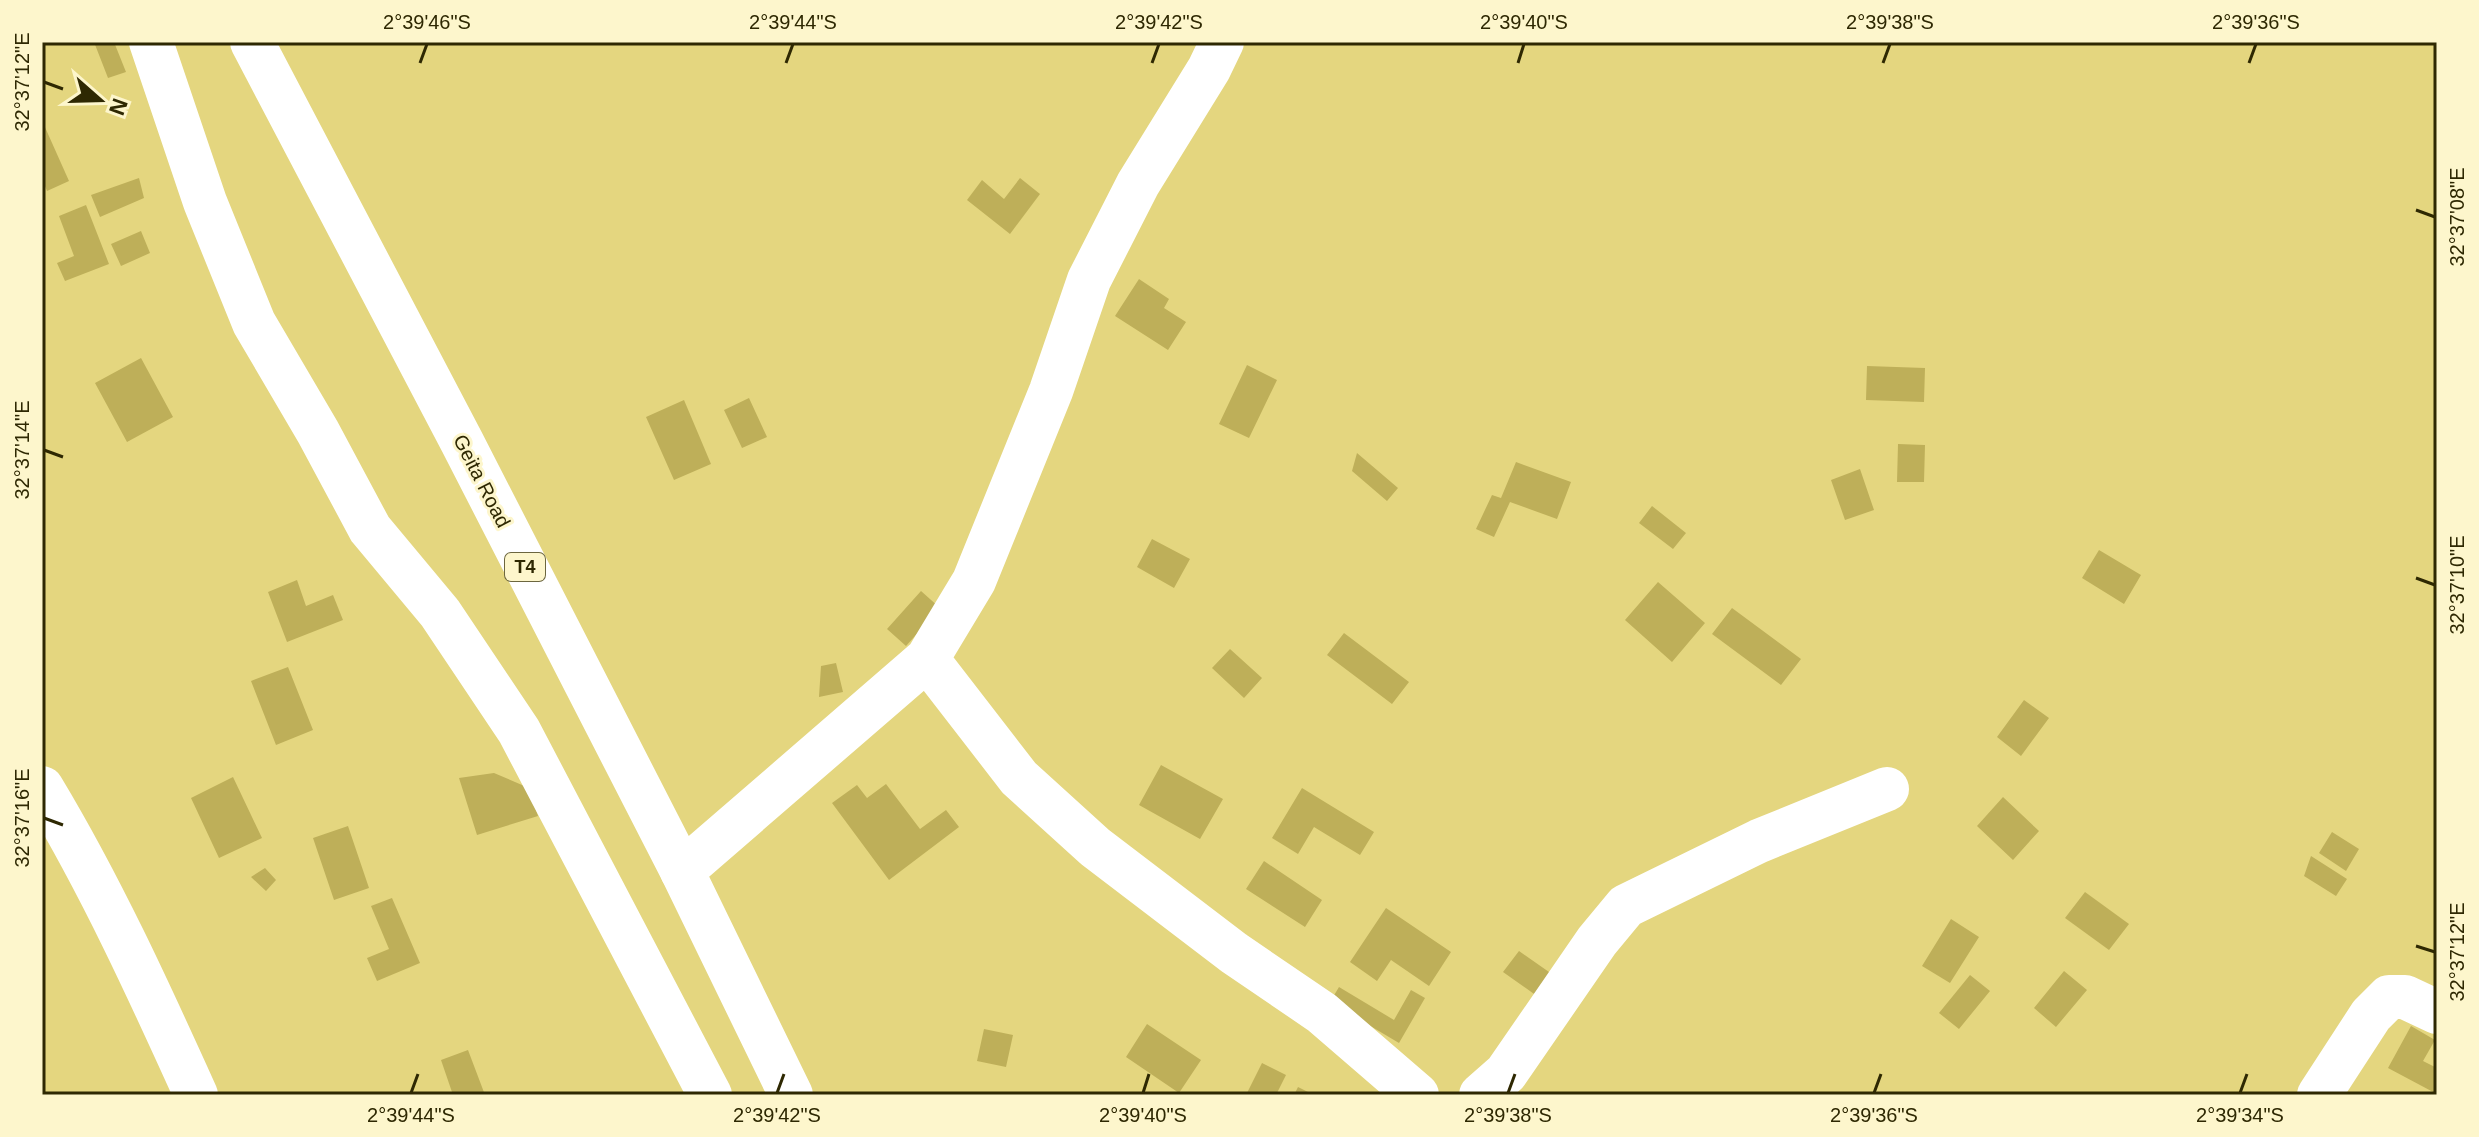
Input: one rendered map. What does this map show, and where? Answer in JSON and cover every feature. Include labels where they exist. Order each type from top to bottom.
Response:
[{"type":"main road","points":[[151,42],[205,202],[254,323],[370,529],[440,613],[519,731],[710,1095]]},
{"type":"main road","name":"Geita Road","points":[[252,42],[682,871],[791,1095]]},
{"type":"main road","points":[[682,871],[927,659],[974,581],[1051,391],[1089,280],[1138,184],[1209,69],[1222,42]]},
{"type":"main road","points":[[927,659],[1019,778],[1095,847],[1234,953],[1322,1013],[1417,1095]]},
{"type":"main road","points":[[42,788],[66,828],[154,1002],[196,1095]]},
{"type":"main road","points":[[1481,1095],[1506,1073],[1597,941],[1626,906],[1759,841],[1887,789]]},
{"type":"main road","points":[[2319,1095],[2371,1015],[2389,997],[2405,997],[2437,1012]]},
{"type":"building","points":[[94,42],[114,42],[126,72],[108,78]]},
{"type":"building","points":[[44,125],[69,181],[47,191],[42,179]]},
{"type":"building","points":[[139,178],[144,198],[100,217],[91,195]]},
{"type":"building","points":[[1020,178],[1040,194],[1010,234],[967,200],[982,180],[1004,199]]},
{"type":"building","points":[[86,205],[109,264],[65,281],[57,263],[74,256],[59,216]]},
{"type":"building","points":[[141,231],[150,253],[121,266],[111,244]]},
{"type":"building","points":[[1139,279],[1169,299],[1164,308],[1186,322],[1168,350],[1115,316]]},
{"type":"building","points":[[141,358],[173,417],[127,442],[95,383]]},
{"type":"building","points":[[1247,365],[1277,380],[1249,438],[1219,424]]},
{"type":"building","points":[[1867,366],[1925,368],[1924,402],[1866,400]]},
{"type":"building","points":[[749,398],[767,437],[742,448],[724,410]]},
{"type":"building","points":[[684,400],[711,464],[674,480],[646,417]]},
{"type":"building","points":[[1898,444],[1925,445],[1924,482],[1897,482]]},
{"type":"building","points":[[1357,453],[1398,488],[1387,501],[1352,471]]},
{"type":"building","points":[[1516,462],[1571,482],[1557,519],[1510,502],[1494,537],[1476,529],[1492,495],[1501,498]]},
{"type":"building","points":[[1860,469],[1874,510],[1845,520],[1831,480]]},
{"type":"building","points":[[1652,506],[1686,533],[1673,549],[1639,523]]},
{"type":"building","points":[[1152,539],[1190,559],[1174,588],[1137,567]]},
{"type":"building","points":[[2099,550],[2141,575],[2124,604],[2082,578]]},
{"type":"building","points":[[297,580],[306,606],[333,595],[343,620],[287,642],[268,592]]},
{"type":"building","points":[[1658,582],[1705,623],[1672,662],[1625,620]]},
{"type":"building","points":[[921,591],[940,608],[906,646],[887,629]]},
{"type":"building","points":[[1732,608],[1801,659],[1781,685],[1712,634]]},
{"type":"building","points":[[1344,633],[1409,682],[1392,704],[1327,655]]},
{"type":"building","points":[[1230,649],[1262,678],[1244,698],[1212,668]]},
{"type":"building","points":[[836,663],[843,692],[819,697],[821,666]]},
{"type":"building","points":[[288,667],[313,730],[276,745],[251,681]]},
{"type":"building","points":[[2024,700],[2049,718],[2021,756],[1997,737]]},
{"type":"building","points":[[1161,765],[1223,799],[1200,839],[1139,805]]},
{"type":"building","points":[[494,773],[529,788],[538,816],[477,835],[459,778]]},
{"type":"building","points":[[233,777],[262,838],[219,858],[191,798]]},
{"type":"building","points":[[886,784],[920,829],[946,810],[959,827],[889,880],[832,803],[857,785],[867,798]]},
{"type":"building","points":[[1302,788],[1374,832],[1360,855],[1314,827],[1298,854],[1272,838]]},
{"type":"building","points":[[2003,797],[2039,831],[2013,860],[1977,826]]},
{"type":"building","points":[[348,826],[369,888],[334,900],[313,838]]},
{"type":"building","points":[[2332,832],[2359,849],[2346,871],[2319,853]]},
{"type":"building","points":[[2311,856],[2347,879],[2336,896],[2304,876]]},
{"type":"building","points":[[1264,861],[1322,900],[1305,927],[1246,889]]},
{"type":"building","points":[[265,868],[276,880],[266,891],[251,877]]},
{"type":"building","points":[[2085,892],[2129,924],[2109,950],[2065,918]]},
{"type":"building","points":[[392,898],[420,963],[377,981],[367,958],[389,949],[371,906]]},
{"type":"building","points":[[1386,908],[1451,952],[1429,986],[1391,960],[1377,981],[1350,962]]},
{"type":"building","points":[[1951,919],[1979,937],[1950,983],[1922,966]]},
{"type":"building","points":[[1519,951],[1559,979],[1544,1001],[1503,972]]},
{"type":"building","points":[[2064,971],[2087,990],[2056,1027],[2034,1008]]},
{"type":"building","points":[[1970,975],[1990,991],[1959,1029],[1939,1013]]},
{"type":"building","points":[[1339,987],[1394,1020],[1411,990],[1425,998],[1399,1043],[1330,1002]]},
{"type":"building","points":[[1147,1024],[1201,1060],[1179,1093],[1126,1057]]},
{"type":"building","points":[[2411,1026],[2435,1040],[2423,1061],[2437,1068],[2435,1093],[2388,1068]]},
{"type":"building","points":[[984,1029],[1013,1035],[1006,1067],[977,1061]]},
{"type":"building","points":[[468,1050],[485,1095],[453,1095],[441,1060]]},
{"type":"building","points":[[1262,1063],[1286,1075],[1276,1095],[1246,1095]]},
{"type":"building","points":[[1298,1087],[1314,1095],[1294,1095]]}]
